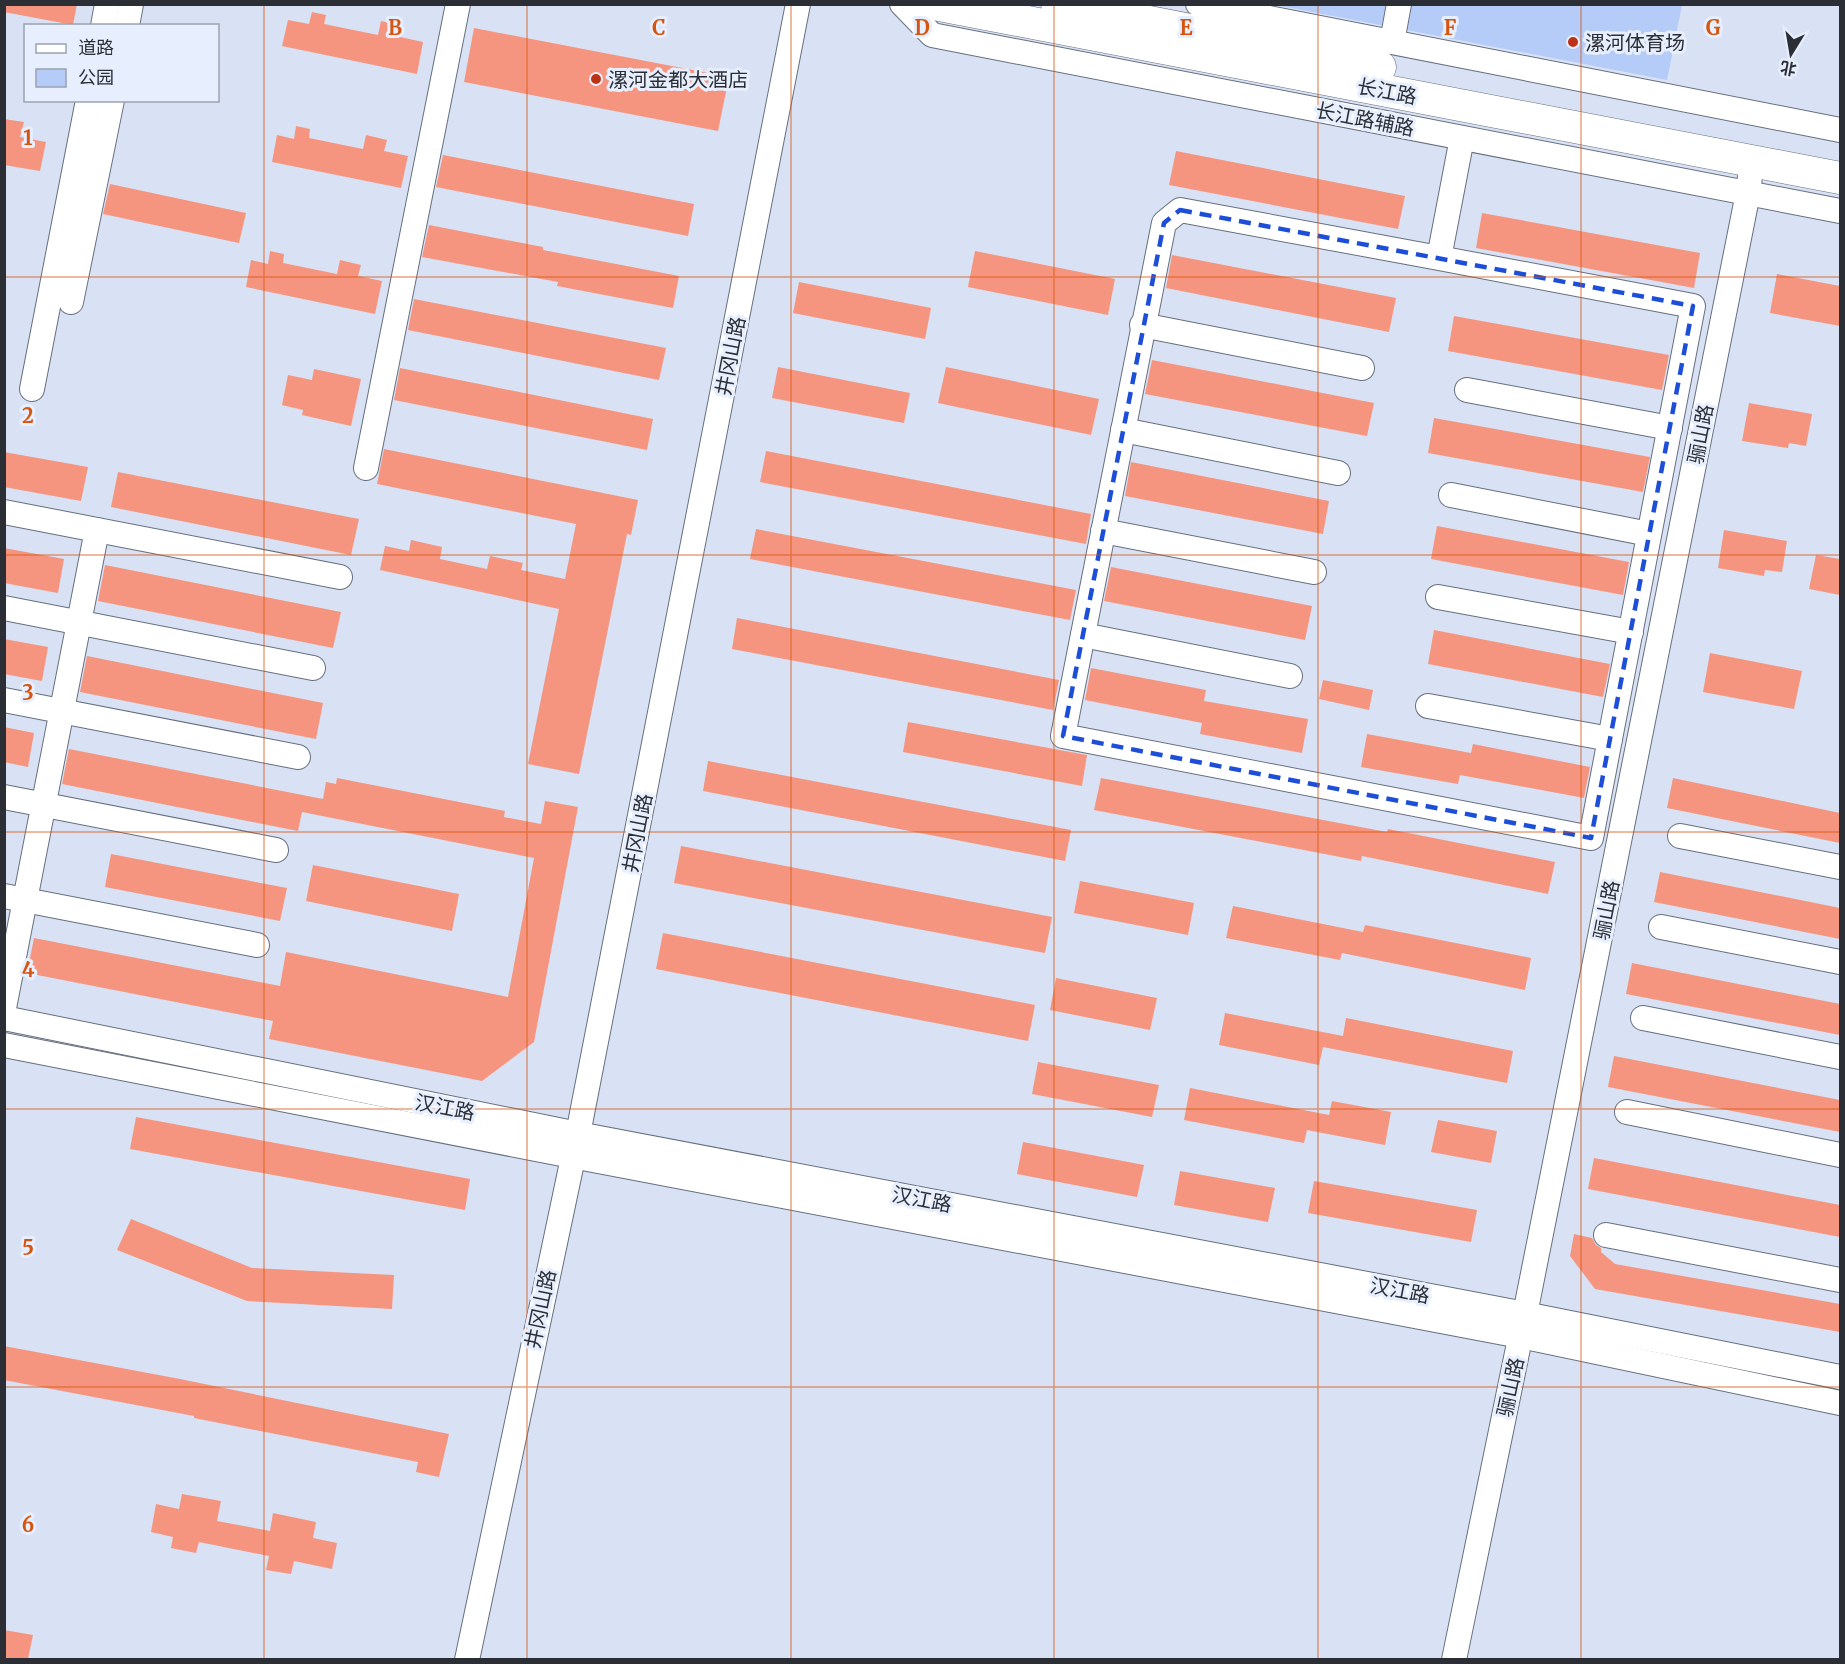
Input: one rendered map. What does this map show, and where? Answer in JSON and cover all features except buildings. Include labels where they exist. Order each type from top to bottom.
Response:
[{"type":"main road","name":"长江路","points":[[934,4],[1087,16],[1840,157]]},
{"type":"main road","name":"长江路","points":[[1057,4],[1087,16],[1840,178]]},
{"type":"street","points":[[103,24],[107,4]]},
{"type":"street","points":[[127,24],[131,4]]},
{"type":"street","points":[[366,468],[458,4]]},
{"type":"street","name":"井冈山路","points":[[467,1659],[575,1145],[798,4]]},
{"type":"street","name":"长江路辅路","points":[[902,4],[932,35],[1840,212]]},
{"type":"street","points":[[1198,4],[1840,130]]},
{"type":"street","points":[[1392,42],[1399,4]]},
{"type":"street","points":[[32,389],[88,102]]},
{"type":"street","points":[[71,302],[112,102]]},
{"type":"street","points":[[1439,258],[1462,138]]},
{"type":"street","name":"骊山路","points":[[1454,1659],[1523,1325],[1748,194],[1752,160]]},
{"type":"street","points":[[1180,210],[1439,258],[1693,306],[1591,838],[1063,736],[1142,325],[1164,223],[1180,210]]},
{"type":"street","points":[[1142,325],[1362,368]]},
{"type":"street","points":[[1467,390],[1670,429]]},
{"type":"street","points":[[1123,430],[1338,473]]},
{"type":"street","points":[[1451,495],[1650,534]]},
{"type":"street","points":[[4,512],[340,577]]},
{"type":"street","points":[[4,1008],[15,898],[44,804],[97,530]]},
{"type":"street","points":[[1103,531],[1314,572]]},
{"type":"street","points":[[1438,597],[1631,632]]},
{"type":"street","points":[[4,608],[313,668]]},
{"type":"street","points":[[1083,635],[1290,676]]},
{"type":"street","points":[[4,700],[298,757]]},
{"type":"street","points":[[1428,706],[1610,739]]},
{"type":"street","points":[[4,797],[276,850]]},
{"type":"street","points":[[1680,836],[1840,867]]},
{"type":"street","points":[[15,898],[257,945]]},
{"type":"street","points":[[1661,927],[1840,962]]},
{"type":"street","name":"汉江路","points":[[4,1018],[575,1145]]},
{"type":"street","points":[[1643,1018],[1840,1056]]},
{"type":"street","name":"汉江路","points":[[4,1045],[575,1145],[1523,1325],[1840,1377]]},
{"type":"street","points":[[1627,1112],[1840,1155]]},
{"type":"street","points":[[1606,1235],[1840,1280]]},
{"type":"street","name":"汉江路","points":[[1523,1325],[1840,1404]]},
{"type":"highlighted area","points":[[1180,210],[1693,306],[1591,838],[1063,736],[1164,223]]},
{"type":"green space","name":"漯河体育场","points":[[1276,5],[1682,5],[1667,80]]},
{"type":"place","name":"漯河体育场","points":[[1573,42]]},
{"type":"place","name":"漯河金都大酒店","points":[[596,79]]}]
